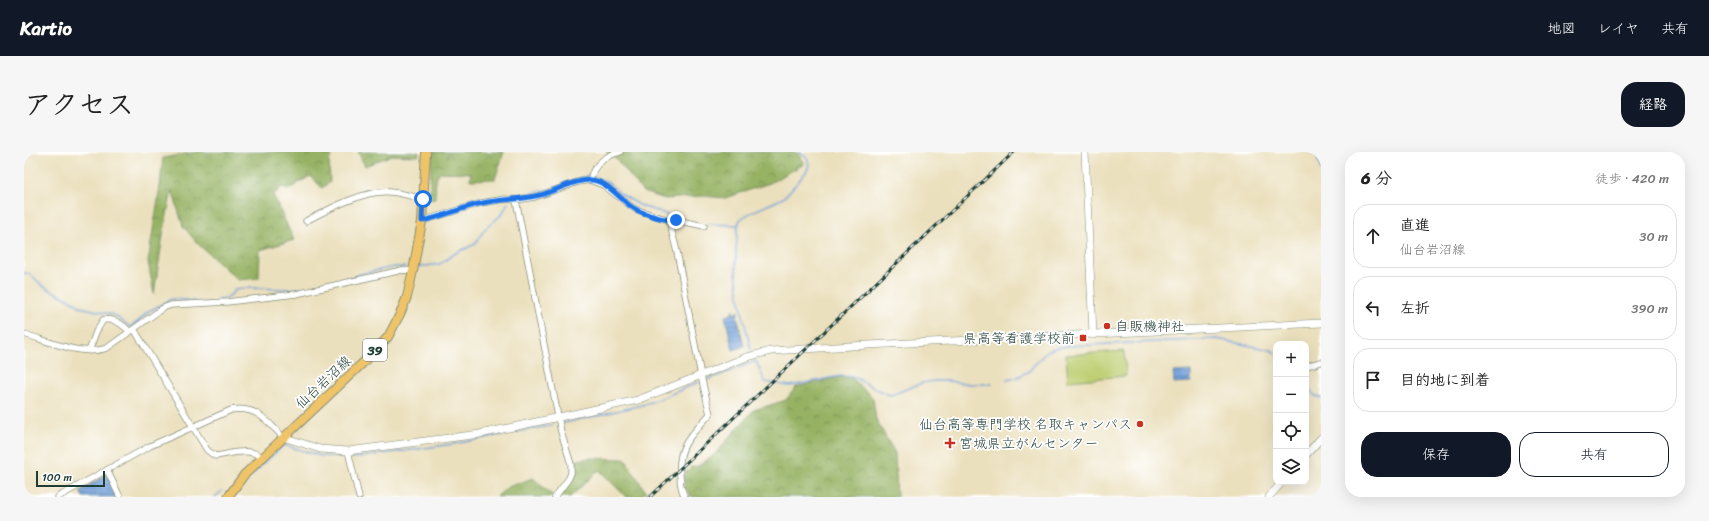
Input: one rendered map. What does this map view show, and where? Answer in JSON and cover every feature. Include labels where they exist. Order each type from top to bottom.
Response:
[{"type":"main road","name":"仙台岩沼線","points":[[228,497],[244,475],[262,457],[367,359],[388,337],[400,314],[413,271],[422,221],[426,152]]},
{"type":"street","points":[[422,221],[481,203],[505,199],[516,200],[540,195],[578,182],[591,176],[594,168],[607,157],[620,152]]},
{"type":"street","points":[[1085,152],[1093,335]]},
{"type":"street","points":[[591,176],[635,209],[669,220],[704,226]]},
{"type":"street","points":[[306,221],[335,207],[376,193],[390,192],[423,199]]},
{"type":"street","points":[[516,200],[558,418],[571,468],[569,478],[555,497]]},
{"type":"street","points":[[669,220],[710,414],[687,440],[683,448],[679,462],[681,490],[685,497]]},
{"type":"street","points":[[24,334],[89,351],[98,351],[107,348],[163,308],[171,305],[227,302],[296,294],[402,270],[413,271]]},
{"type":"street","points":[[89,351],[96,332],[103,320],[112,318],[132,331],[207,450],[215,456],[246,451],[255,452],[262,457]]},
{"type":"street","points":[[58,497],[150,446],[192,426],[231,410],[242,408],[253,410],[262,416],[284,437],[320,449],[348,451],[461,437],[558,418],[648,397],[747,357],[771,351],[1321,323]]},
{"type":"street","points":[[1309,365],[1321,362]]},
{"type":"street","points":[[1309,452],[1321,438]]},
{"type":"street","points":[[348,451],[359,497]]},
{"type":"street","points":[[107,470],[120,497]]},
{"type":"street","points":[[1269,497],[1279,485]]},
{"type":"green space","points":[[196,152],[334,152],[329,161],[330,182],[322,188],[310,176],[289,189],[282,187],[273,195],[294,240],[260,250],[259,278],[238,280],[198,244],[183,226],[172,190],[164,229],[154,294],[148,262],[163,158]]},
{"type":"green space","points":[[358,152],[419,152],[418,156],[392,155],[365,166]]},
{"type":"green space","points":[[432,152],[504,152],[495,179],[470,180],[471,173],[439,172],[436,178],[435,198],[429,199]]},
{"type":"green space","points":[[606,152],[794,152],[799,154],[804,164],[770,183],[725,198],[702,196],[665,199],[643,192],[618,161]]},
{"type":"green space","points":[[1124,351],[1126,376],[1068,381],[1066,355]]},
{"type":"green space","points":[[840,377],[852,378],[873,398],[876,420],[895,453],[897,497],[692,497],[684,486],[684,474],[691,467],[698,466],[713,456],[754,410],[786,400],[796,387]]},
{"type":"green space","points":[[589,458],[625,459],[646,492],[638,497],[626,497],[599,470],[570,497],[558,497],[572,476],[574,461]]},
{"type":"green space","points":[[533,478],[552,495],[550,497],[496,497],[508,487]]},
{"type":"water","points":[[732,310],[734,314],[738,311],[737,315],[744,346],[733,350],[725,316],[732,314]]},
{"type":"water","points":[[1191,371],[1191,382],[1174,383],[1173,372]]},
{"type":"water","points":[[107,474],[117,497],[83,497],[80,491]]},
{"type":"waterway","points":[[751,350],[741,308],[737,281],[736,252],[738,224],[740,220],[747,215],[783,198],[802,178],[809,165],[805,156],[800,152]]},
{"type":"waterway","points":[[1316,152],[1321,171]]},
{"type":"waterway","points":[[568,183],[590,175]]},
{"type":"waterway","points":[[594,176],[610,184],[621,194],[641,206],[675,217]]},
{"type":"waterway","points":[[512,197],[547,190]]},
{"type":"waterway","points":[[418,267],[440,264],[454,254],[475,244],[484,230],[502,214],[508,203]]},
{"type":"waterway","points":[[706,224],[738,225]]},
{"type":"waterway","points":[[348,280],[360,274],[395,267],[405,267]]},
{"type":"waterway","points":[[24,273],[30,274],[43,286],[76,303],[80,307],[114,315],[130,327],[138,322],[147,312],[172,299],[195,301]]},
{"type":"waterway","points":[[217,300],[227,299],[235,290],[248,288],[311,288]]},
{"type":"waterway","points":[[1007,380],[1016,378],[1029,371],[1047,351],[1068,346],[1217,339],[1273,351]]},
{"type":"waterway","points":[[707,380],[756,361],[765,382],[790,386],[840,376],[854,377],[882,392],[891,395],[922,383],[934,381],[992,384]]},
{"type":"waterway","points":[[564,423],[642,405],[699,382]]},
{"type":"waterway","points":[[1309,389],[1315,396],[1321,398]]},
{"type":"waterway","points":[[353,458],[453,444],[553,425]]},
{"type":"waterway","points":[[244,482],[284,445],[321,456],[346,457]]},
{"type":"waterway","points":[[215,497],[222,491]]},
{"type":"railway","points":[[650,497],[1014,152]]},
{"type":"place","name":"自販機神社","points":[[1107,326]]},
{"type":"place","name":"県高等看護学校前","points":[[1083,338]]},
{"type":"place","name":"仙台高等専門学校 名取キャンパス","points":[[1140,424]]},
{"type":"place","name":"宮城県立がんセンター","points":[[950,443]]},
{"type":"route","points":[[423,199],[422,221],[481,203],[505,199],[516,200],[535,197],[578,182],[590,180],[596,181],[603,185],[635,209],[669,220],[676,220]]}]
